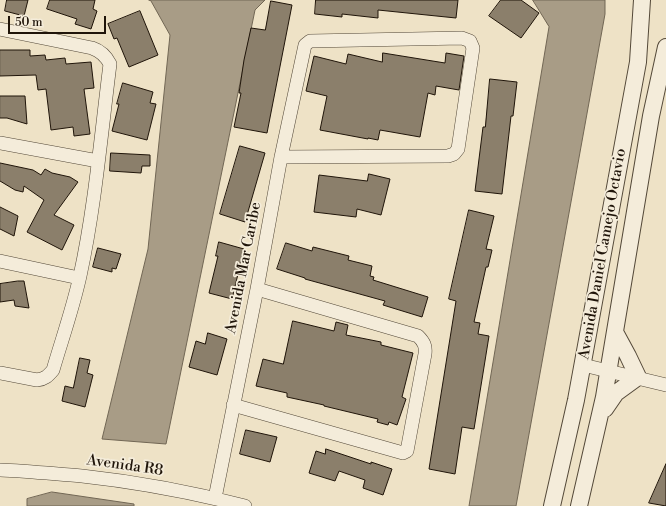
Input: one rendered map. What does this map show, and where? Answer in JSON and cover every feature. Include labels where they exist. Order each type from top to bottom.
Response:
[{"type":"street","name":"Avenida Daniel Camejo Octavio","points":[[552,506],[583,365],[638,62],[642,0]]},
{"type":"street","points":[[0,29],[99,50],[106,56],[110,64],[85,249],[79,278],[53,370],[43,379],[37,380],[0,373]]},
{"type":"street","name":"Avenida Mar Caribe","points":[[215,498],[257,289],[281,157],[305,45],[310,41],[462,38],[470,42],[473,48],[458,149],[454,154],[448,156],[281,157]]},
{"type":"street","name":"Avenida Daniel Camejo Octavio","points":[[579,506],[600,420],[651,116],[666,47]]},
{"type":"street","points":[[0,143],[98,161]]},
{"type":"street","points":[[0,260],[79,278]]},
{"type":"street","points":[[233,405],[403,453],[407,451],[426,347],[421,339],[418,336],[257,289]]},
{"type":"street","points":[[615,332],[638,377]]},
{"type":"street","points":[[583,365],[638,377],[666,385]]},
{"type":"street","points":[[600,420],[606,406],[616,393],[638,377]]},
{"type":"street","name":"Avenida R8","points":[[0,470],[54,473],[129,482],[215,498],[245,506]]},
{"type":"shaded area","points":[[149,0],[265,0],[255,10],[166,444],[102,439],[148,249],[170,35],[151,1]]},
{"type":"shaded area","points":[[533,0],[605,0],[605,14],[516,506],[469,506],[549,27]]},
{"type":"shaded area","points":[[52,492],[134,504],[134,506],[27,506],[27,499]]},
{"type":"building","points":[[7,0],[28,0],[24,16],[5,11]]},
{"type":"building","points":[[50,0],[95,0],[93,9],[97,11],[91,29],[75,24],[77,19],[47,9]]},
{"type":"building","points":[[316,0],[458,0],[456,18],[378,10],[378,18],[342,14],[342,17],[315,14]]},
{"type":"building","points":[[501,0],[521,0],[539,13],[521,38],[489,16]]},
{"type":"building","points":[[271,1],[292,5],[267,133],[234,127],[241,93],[239,93],[244,60],[251,28],[265,30]]},
{"type":"building","points":[[140,11],[158,55],[129,67],[117,38],[114,39],[108,24]]},
{"type":"building","points":[[0,50],[30,50],[30,56],[45,55],[46,60],[65,58],[66,64],[91,62],[94,88],[84,89],[90,134],[74,136],[73,127],[51,130],[46,89],[38,90],[36,75],[0,76]]},
{"type":"building","points":[[383,53],[445,63],[446,53],[464,56],[459,90],[436,86],[435,95],[428,93],[420,137],[380,130],[378,140],[320,130],[327,96],[306,91],[314,56],[346,64],[348,54],[382,62]]},
{"type":"building","points":[[490,79],[517,82],[513,116],[511,116],[502,194],[475,191],[483,127],[485,127]]},
{"type":"building","points":[[123,83],[153,92],[150,103],[156,104],[147,140],[112,131]]},
{"type":"building","points":[[0,96],[25,96],[27,124],[7,118],[0,118]]},
{"type":"building","points":[[240,146],[265,153],[245,222],[220,214]]},
{"type":"building","points":[[111,153],[150,155],[150,166],[142,166],[141,173],[110,171]]},
{"type":"building","points":[[0,163],[33,170],[41,175],[45,169],[52,173],[70,177],[78,182],[54,215],[74,225],[62,250],[27,232],[44,200],[24,186],[23,192],[15,190],[0,181]]},
{"type":"building","points":[[369,174],[390,179],[381,215],[357,209],[356,217],[314,212],[319,175],[367,181]]},
{"type":"building","points":[[0,207],[18,216],[14,236],[0,229]]},
{"type":"building","points":[[469,210],[494,216],[486,249],[492,250],[488,267],[486,267],[474,322],[480,323],[478,334],[489,336],[474,429],[462,427],[455,474],[429,469],[456,301],[449,299]]},
{"type":"building","points":[[219,242],[244,249],[232,299],[209,293],[218,256],[216,256]]},
{"type":"building","points":[[286,243],[312,251],[313,247],[349,256],[348,260],[372,266],[370,276],[374,277],[373,280],[428,297],[422,317],[383,305],[385,301],[305,279],[277,269]]},
{"type":"building","points":[[98,248],[121,254],[116,269],[112,268],[112,272],[93,267]]},
{"type":"building","points":[[24,281],[29,308],[15,306],[14,300],[0,302],[0,284]]},
{"type":"building","points":[[293,321],[334,331],[336,322],[348,325],[346,335],[381,342],[381,345],[413,353],[402,397],[406,399],[397,425],[389,422],[388,425],[377,422],[378,419],[287,397],[287,393],[256,386],[263,359],[283,364]]},
{"type":"building","points":[[208,333],[227,339],[217,375],[189,367],[196,341],[205,344]]},
{"type":"building","points":[[80,358],[90,360],[87,373],[93,375],[85,407],[62,401],[65,386],[73,388]]},
{"type":"building","points":[[246,430],[277,437],[270,462],[240,454]]},
{"type":"building","points":[[326,449],[371,464],[371,462],[392,469],[383,495],[363,488],[365,480],[339,471],[335,481],[309,473],[316,451],[325,454]]},
{"type":"building","points":[[666,464],[666,506],[649,503]]}]
